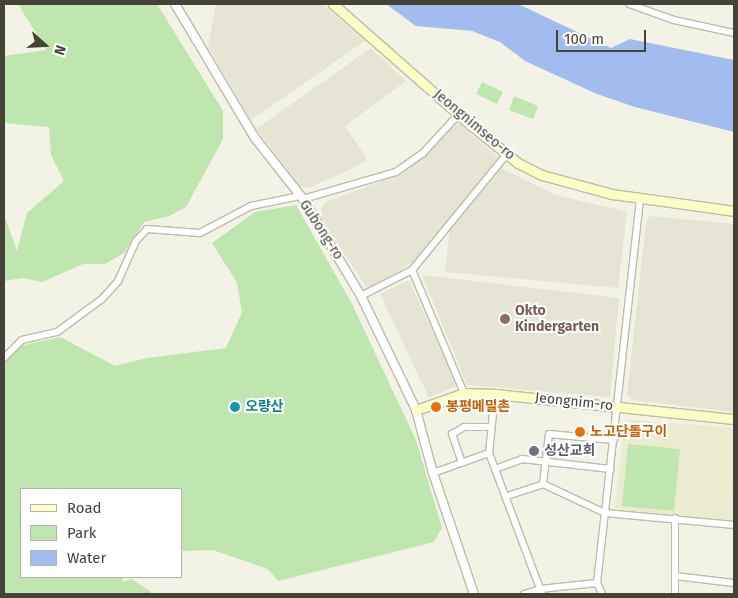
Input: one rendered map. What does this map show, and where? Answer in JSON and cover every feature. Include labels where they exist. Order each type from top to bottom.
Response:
[{"type":"main road","name":"Jeongnimseo-ro","points":[[333,4],[458,114],[507,154],[542,175],[640,200],[734,211]]},
{"type":"main road","name":"Jeongnim-ro","points":[[416,410],[464,393],[495,394],[734,419]]},
{"type":"street","name":"Gubong-ro","points":[[175,4],[256,138],[301,197],[361,296],[416,410],[433,473],[474,594]]},
{"type":"street","points":[[629,4],[674,20],[734,32]]},
{"type":"street","points":[[4,358],[22,340],[57,332],[102,299],[118,281],[136,241],[147,229],[200,233],[251,206],[301,197],[396,172],[423,153],[458,114]]},
{"type":"street","points":[[361,296],[412,270],[507,154]]},
{"type":"street","points":[[602,594],[597,583],[640,200]]},
{"type":"street","points":[[412,270],[464,393]]},
{"type":"street","points":[[495,394],[489,453],[507,496],[541,592]]},
{"type":"street","points":[[462,462],[452,434],[464,428],[492,428]]},
{"type":"street","points":[[543,484],[550,434],[614,440]]},
{"type":"street","points":[[433,473],[489,453]]},
{"type":"street","points":[[496,470],[522,459],[610,469]]},
{"type":"street","points":[[507,496],[543,484],[605,513],[675,518],[734,525]]},
{"type":"street","points":[[675,518],[676,594]]},
{"type":"street","points":[[675,576],[734,583]]},
{"type":"street","points":[[524,594],[597,583]]},
{"type":"shaded area","points":[[216,4],[322,4],[365,41],[251,120],[208,47]]},
{"type":"shaded area","points":[[371,48],[406,81],[345,126],[367,159],[356,167],[308,188],[300,186],[256,129]]},
{"type":"shaded area","points":[[457,122],[500,159],[418,259],[368,290],[319,215],[324,203],[403,173]]},
{"type":"shaded area","points":[[501,168],[556,195],[627,212],[618,288],[445,272],[450,230]]},
{"type":"shaded area","points":[[650,216],[734,224],[734,412],[632,400],[627,395],[646,223]]},
{"type":"shaded area","points":[[422,275],[619,298],[610,397],[467,385]]},
{"type":"shaded area","points":[[409,280],[457,385],[429,398],[380,294]]},
{"type":"shaded area","points":[[625,419],[734,428],[732,521],[615,509]]},
{"type":"green space","points":[[18,4],[157,4],[223,111],[223,139],[186,207],[169,216],[144,222],[124,253],[105,264],[83,264],[42,282],[23,278],[4,281],[4,215],[17,251],[27,213],[64,181],[51,155],[49,127],[4,123],[4,56],[46,50]]},
{"type":"green space","points":[[482,82],[503,92],[497,104],[476,94]]},
{"type":"green space","points":[[514,96],[538,106],[533,119],[509,110]]},
{"type":"green space","points":[[296,205],[352,304],[416,440],[442,528],[434,542],[278,581],[268,569],[213,550],[182,551],[182,488],[20,488],[20,578],[122,578],[123,582],[131,579],[150,591],[150,594],[4,594],[4,358],[15,347],[60,337],[115,366],[147,358],[226,348],[242,312],[237,283],[212,243],[255,212]]},
{"type":"green space","points":[[628,444],[680,449],[674,511],[622,506]]},
{"type":"water","points":[[386,4],[518,4],[611,48],[630,39],[734,60],[734,132],[635,107],[597,94],[525,61],[500,42],[472,31],[416,26]]},
{"type":"place","name":"Okto Kindergarten","points":[[505,319]]},
{"type":"place","name":"오량산","points":[[235,407]]},
{"type":"place","name":"봉평메밀촌","points":[[436,407]]},
{"type":"place","name":"노고단돌구이","points":[[580,432]]},
{"type":"place","name":"성산교회","points":[[534,451]]}]
